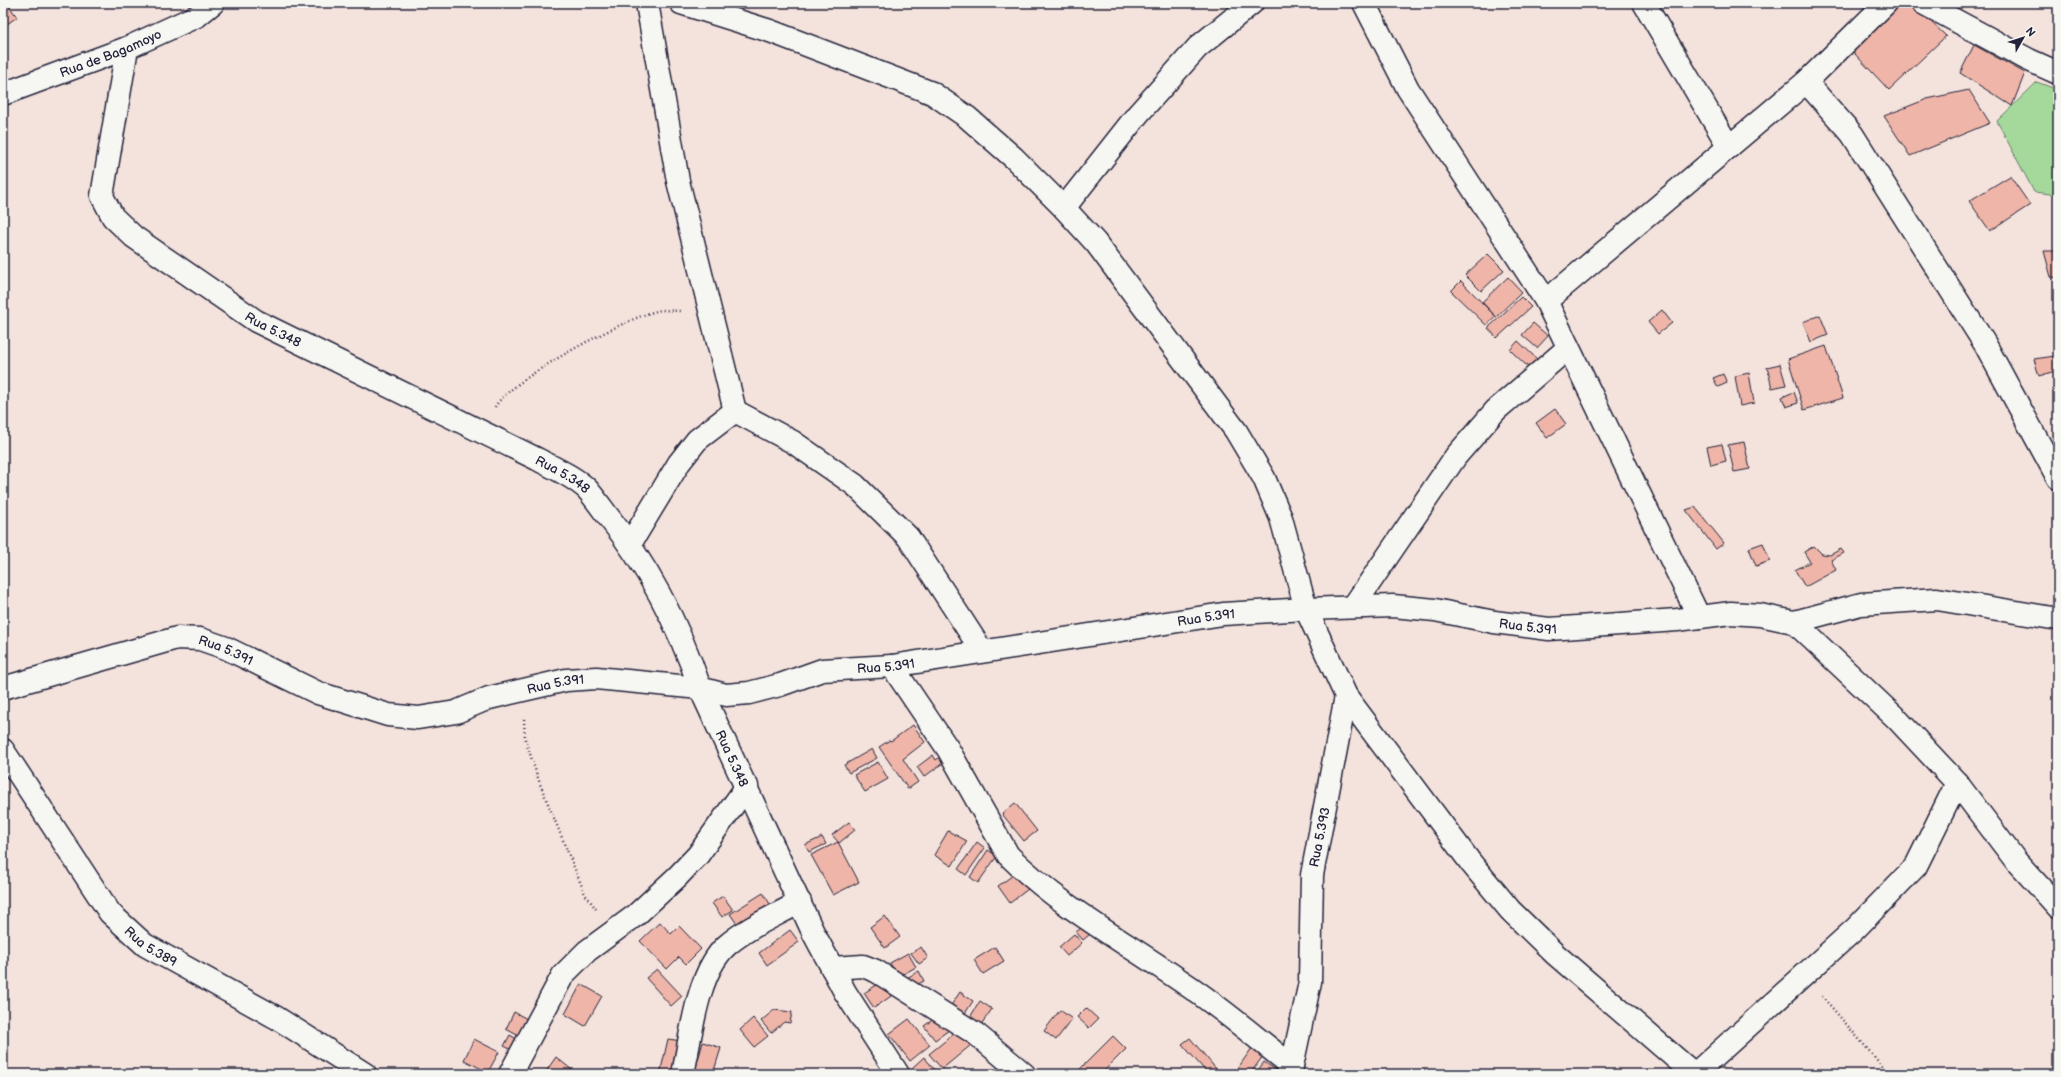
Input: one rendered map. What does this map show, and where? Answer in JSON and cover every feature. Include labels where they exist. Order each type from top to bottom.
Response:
[{"type":"street","name":"Rua de Bagamoyo","points":[[3,94],[127,48],[197,16],[213,3]]},
{"type":"street","points":[[647,3],[678,181],[735,411],[793,442],[855,485],[871,500],[908,537],[982,651]]},
{"type":"street","points":[[681,3],[770,31],[932,93],[967,117],[1014,158],[1064,208],[1096,243],[1236,431],[1264,478],[1281,518],[1306,609],[1346,696],[1471,863],[1510,910],[1555,954],[1694,1074],[1805,976],[1856,928],[1916,866],[1957,783]]},
{"type":"street","points":[[1064,208],[1138,114],[1198,47],[1252,3]]},
{"type":"street","points":[[1364,3],[1408,88],[1546,301],[1699,617]]},
{"type":"street","points":[[1644,3],[1729,147]]},
{"type":"street","points":[[1546,301],[1806,82],[1886,3]]},
{"type":"street","points":[[1923,3],[2029,60],[2058,73]]},
{"type":"street","name":"Rua 5.348","points":[[127,48],[102,196],[113,217],[134,237],[256,320],[567,475],[586,489],[630,544],[651,579],[688,652],[700,688],[832,968],[845,992],[898,1074]]},
{"type":"street","points":[[1806,82],[1852,134],[1985,344],[2058,478]]},
{"type":"street","points":[[1353,607],[1456,456],[1496,410],[1568,348]]},
{"type":"street","points":[[630,544],[679,463],[697,440],[735,411]]},
{"type":"street","points":[[1794,622],[1861,604],[1937,599],[2058,619]]},
{"type":"street","name":"Rua 5.391","points":[[3,688],[177,638],[200,639],[226,648],[318,693],[388,715],[418,718],[456,712],[489,698],[566,680],[596,678],[700,688],[726,695],[749,693],[822,670],[892,666],[1224,614],[1393,606],[1436,610],[1494,622],[1549,629],[1731,613],[1760,615],[1794,622]]},
{"type":"street","points":[[1794,622],[1897,719],[1957,783],[2016,861],[2058,907]]},
{"type":"street","points":[[892,666],[948,749],[999,844],[1012,860],[1056,896],[1186,984],[1290,1070]]},
{"type":"street","name":"Rua 5.393","points":[[1290,1070],[1310,982],[1312,875],[1346,696]]},
{"type":"street","name":"Rua 5.389","points":[[3,750],[110,913],[139,939],[151,948],[277,1018],[365,1074]]},
{"type":"street","points":[[510,1074],[562,975],[582,955],[636,915],[678,877],[698,855],[747,786]]},
{"type":"street","points":[[683,1074],[703,981],[717,956],[727,945],[740,936],[800,902]]},
{"type":"street","points":[[832,968],[863,966],[876,971],[976,1034],[1024,1074]]},
{"type":"path","points":[[482,432],[498,399],[532,374],[616,326],[657,311],[710,310]]},
{"type":"path","points":[[524,690],[525,739],[540,784],[585,894],[613,931]]},
{"type":"path","points":[[1805,976],[1889,1074]]},
{"type":"green space","points":[[2037,82],[2058,90],[2058,195],[2034,192],[1997,121]]},
{"type":"building","points":[[3,3],[7,3],[17,17],[3,27]]},
{"type":"building","points":[[1902,3],[1911,3],[1946,36],[1889,90],[1853,52]]},
{"type":"building","points":[[1974,45],[2025,73],[2012,106],[1960,73]]},
{"type":"building","points":[[1969,90],[1990,123],[1910,156],[1884,116],[1927,99]]},
{"type":"building","points":[[2010,176],[2030,205],[1990,231],[1969,201]]},
{"type":"building","points":[[2044,251],[2058,251],[2058,278],[2051,277]]},
{"type":"building","points":[[1488,254],[1504,270],[1481,291],[1465,275]]},
{"type":"building","points":[[1508,277],[1522,292],[1496,317],[1482,302]]},
{"type":"building","points":[[1461,281],[1496,317],[1486,325],[1451,291]]},
{"type":"building","points":[[1521,297],[1531,307],[1497,338],[1488,328]]},
{"type":"building","points":[[1662,310],[1672,323],[1658,334],[1648,322]]},
{"type":"building","points":[[1820,315],[1828,335],[1811,342],[1803,322]]},
{"type":"building","points":[[1533,323],[1548,336],[1537,348],[1522,335]]},
{"type":"building","points":[[1518,341],[1537,359],[1529,368],[1510,350]]},
{"type":"building","points":[[1826,346],[1843,398],[1804,410],[1788,359]]},
{"type":"building","points":[[2055,356],[2058,370],[2039,376],[2034,359]]},
{"type":"building","points":[[1780,364],[1786,385],[1772,388],[1767,367]]},
{"type":"building","points":[[1749,373],[1754,403],[1740,406],[1735,376]]},
{"type":"building","points":[[1723,374],[1727,383],[1718,387],[1713,378]]},
{"type":"building","points":[[1794,392],[1798,403],[1786,407],[1782,397]]},
{"type":"building","points":[[1555,409],[1566,424],[1547,438],[1536,423]]},
{"type":"building","points":[[1744,442],[1750,469],[1734,472],[1728,445]]},
{"type":"building","points":[[1722,444],[1726,461],[1711,465],[1707,447]]},
{"type":"building","points":[[1695,507],[1724,543],[1716,549],[1686,510]]},
{"type":"building","points":[[1763,543],[1770,561],[1756,566],[1749,548]]},
{"type":"building","points":[[1814,546],[1822,554],[1830,555],[1841,549],[1844,553],[1831,560],[1836,570],[1805,587],[1795,570],[1810,562],[1804,552]]},
{"type":"building","points":[[913,725],[925,742],[903,759],[918,782],[908,789],[879,747],[890,740],[891,741]]},
{"type":"building","points":[[872,749],[877,758],[849,773],[844,765]]},
{"type":"building","points":[[933,755],[936,760],[942,755],[947,760],[924,777],[917,767]]},
{"type":"building","points":[[878,762],[888,779],[865,792],[854,775]]},
{"type":"building","points":[[1015,803],[1037,831],[1024,841],[1002,814]]},
{"type":"building","points":[[849,822],[855,830],[839,843],[832,835]]},
{"type":"building","points":[[948,831],[967,841],[952,866],[934,855]]},
{"type":"building","points":[[822,837],[826,844],[809,852],[805,845]]},
{"type":"building","points":[[838,842],[859,882],[833,895],[811,855]]},
{"type":"building","points":[[977,842],[985,848],[966,875],[958,869]]},
{"type":"building","points":[[988,850],[997,856],[978,883],[970,877]]},
{"type":"building","points":[[1016,873],[1028,889],[1010,903],[998,886]]},
{"type":"building","points":[[763,893],[772,907],[740,928],[730,914]]},
{"type":"building","points":[[723,896],[733,910],[722,917],[712,903]]},
{"type":"building","points":[[885,916],[900,937],[885,948],[870,927]]},
{"type":"building","points":[[660,922],[671,934],[679,926],[701,949],[686,964],[679,957],[667,969],[640,941]]},
{"type":"building","points":[[1089,922],[1096,929],[1083,940],[1076,932]]},
{"type":"building","points":[[790,930],[799,942],[767,965],[759,953]]},
{"type":"building","points":[[1074,934],[1082,943],[1067,956],[1059,947]]},
{"type":"building","points":[[921,947],[928,958],[919,964],[911,953]]},
{"type":"building","points":[[995,947],[1004,961],[983,974],[974,960]]},
{"type":"building","points":[[908,953],[916,967],[898,977],[890,963]]},
{"type":"building","points":[[657,969],[682,996],[671,1006],[646,978]]},
{"type":"building","points":[[919,971],[924,981],[910,988],[905,979]]},
{"type":"building","points":[[883,981],[897,992],[874,1008],[864,993]]},
{"type":"building","points":[[581,984],[602,996],[585,1026],[565,1014]]},
{"type":"building","points":[[960,992],[973,1001],[964,1015],[950,1007]]},
{"type":"building","points":[[980,1001],[992,1009],[980,1026],[969,1019]]},
{"type":"building","points":[[1086,1008],[1098,1019],[1089,1028],[1077,1017]]},
{"type":"building","points":[[774,1010],[792,1012],[790,1023],[784,1022],[771,1033],[761,1021]]},
{"type":"building","points":[[1060,1010],[1072,1019],[1056,1040],[1044,1031]]},
{"type":"building","points":[[514,1012],[529,1020],[521,1037],[506,1029]]},
{"type":"building","points":[[938,1016],[949,1030],[935,1040],[924,1026]]},
{"type":"building","points":[[753,1018],[768,1036],[754,1047],[740,1030]]},
{"type":"building","points":[[909,1019],[930,1045],[910,1061],[889,1034]]},
{"type":"building","points":[[961,1028],[977,1040],[942,1069],[929,1054]]},
{"type":"building","points":[[510,1035],[520,1041],[514,1051],[504,1046]]},
{"type":"building","points":[[1113,1036],[1126,1049],[1101,1074],[1075,1074]]},
{"type":"building","points":[[1190,1038],[1217,1070],[1211,1074],[1208,1074],[1182,1044]]},
{"type":"building","points":[[474,1039],[499,1052],[488,1072],[464,1060]]},
{"type":"building","points":[[668,1039],[682,1041],[675,1074],[660,1074]]},
{"type":"building","points":[[703,1042],[721,1048],[713,1074],[694,1074]]},
{"type":"building","points":[[1252,1048],[1263,1056],[1250,1074],[1237,1074],[1235,1072]]},
{"type":"building","points":[[556,1057],[577,1074],[552,1074],[547,1070]]},
{"type":"building","points":[[924,1057],[935,1070],[930,1074],[919,1074],[913,1067]]},
{"type":"building","points":[[1264,1062],[1276,1070],[1273,1074],[1255,1074]]},
{"type":"building","points":[[459,1069],[468,1074],[456,1074]]}]
